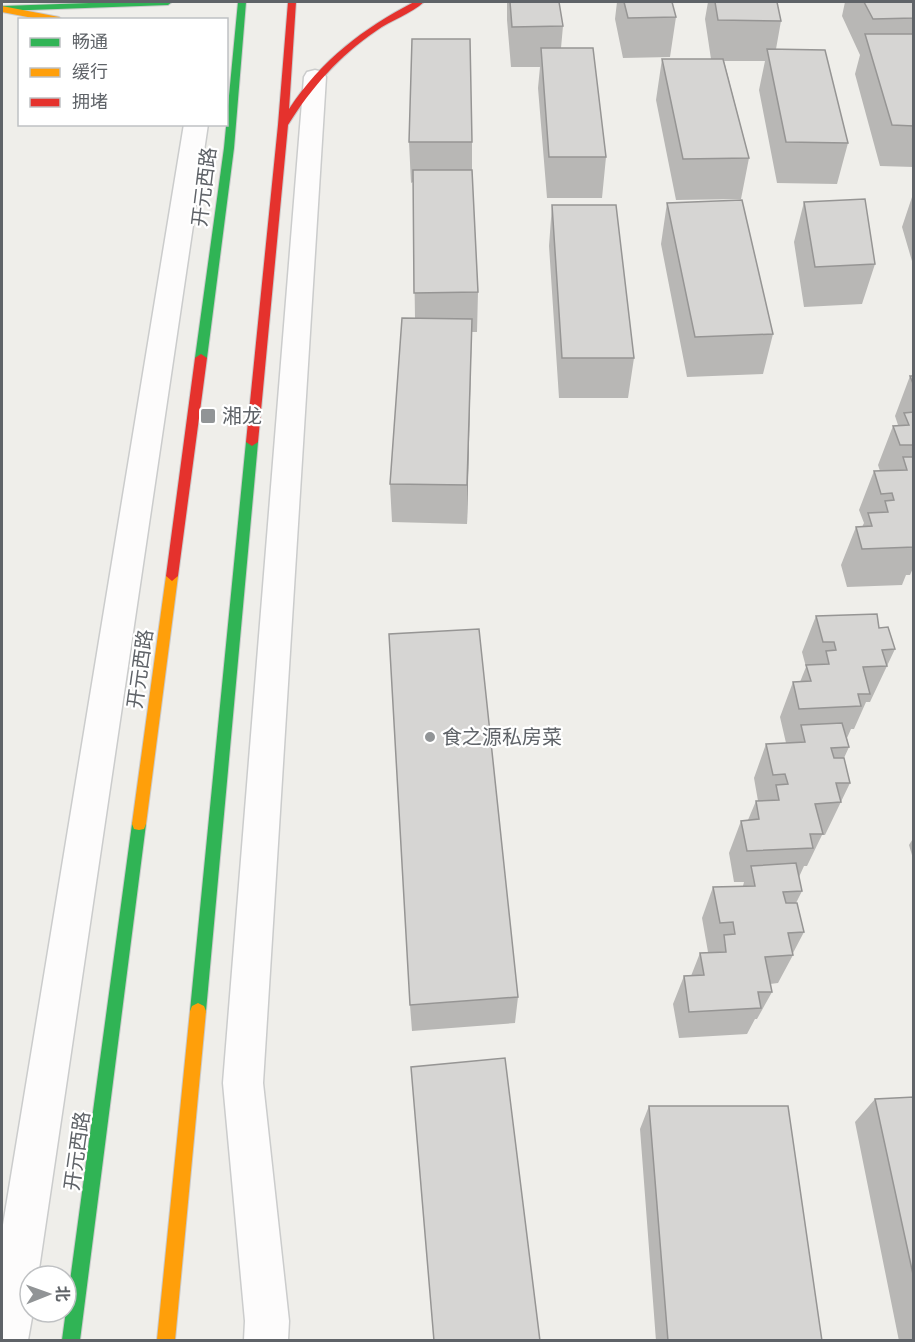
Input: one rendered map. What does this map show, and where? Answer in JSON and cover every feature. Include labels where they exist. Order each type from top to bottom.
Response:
[{"type":"main road","points":[[2,9],[168,2]]},
{"type":"main road","name":"开元西路","points":[[71,1341],[229,148],[242,2]]},
{"type":"main road","points":[[166,1341],[283,124],[292,2]]},
{"type":"main road","points":[[283,124],[315,77],[347,47],[394,14],[420,2]]},
{"type":"main road","points":[[2,9],[48,18]]},
{"type":"main road","points":[[217,126],[229,148]]},
{"type":"street","points":[[266,1341],[267,1321],[243,1083],[315,77]]},
{"type":"street","points":[[6,1341],[196,126]]},
{"type":"building","points":[[510,2],[559,2],[563,26],[512,27]]},
{"type":"building","points":[[624,2],[672,2],[676,17],[628,18]]},
{"type":"building","points":[[715,2],[777,2],[781,21],[718,20]]},
{"type":"building","points":[[864,2],[914,2],[914,18],[873,19]]},
{"type":"building","points":[[865,34],[914,34],[914,126],[892,125]]},
{"type":"building","points":[[412,39],[470,39],[472,142],[409,142]]},
{"type":"building","points":[[541,48],[593,48],[606,157],[549,157]]},
{"type":"building","points":[[767,49],[825,50],[848,143],[786,142]]},
{"type":"building","points":[[662,59],[723,59],[749,158],[683,159]]},
{"type":"building","points":[[413,170],[472,170],[478,292],[414,293]]},
{"type":"building","points":[[865,199],[875,264],[815,267],[804,202]]},
{"type":"building","points":[[742,200],[773,334],[695,337],[667,203]]},
{"type":"building","points":[[552,205],[616,205],[634,358],[562,358]]},
{"type":"building","points":[[402,318],[472,319],[467,485],[390,484]]},
{"type":"building","points":[[914,412],[914,445],[900,445],[893,426],[909,425],[904,413]]},
{"type":"building","points":[[903,457],[914,457],[914,547],[862,549],[856,527],[872,526],[868,513],[888,512],[885,501],[894,500],[892,493],[881,494],[874,471],[907,470]]},
{"type":"building","points":[[877,614],[879,628],[888,627],[895,649],[882,650],[887,666],[863,667],[870,694],[858,694],[861,706],[799,709],[793,682],[811,681],[806,665],[829,664],[826,651],[836,650],[834,642],[823,642],[816,616]]},
{"type":"building","points":[[479,629],[518,997],[410,1005],[389,634]]},
{"type":"building","points":[[842,723],[849,747],[831,748],[834,758],[844,758],[850,783],[836,783],[841,802],[815,804],[823,834],[810,834],[813,848],[747,851],[741,821],[759,819],[756,801],[779,800],[776,785],[788,784],[785,774],[773,775],[766,744],[805,742],[801,725]]},
{"type":"building","points":[[796,863],[802,891],[783,892],[786,903],[797,903],[804,932],[788,933],[793,955],[765,957],[772,992],[758,992],[761,1008],[689,1012],[684,976],[704,975],[700,953],[726,952],[724,935],[735,934],[733,922],[720,923],[713,887],[755,886],[751,866]]},
{"type":"building","points":[[505,1058],[540,1341],[434,1341],[411,1067]]},
{"type":"building","points":[[914,1097],[914,1279],[875,1099]]},
{"type":"building","points":[[649,1106],[788,1106],[822,1341],[668,1341]]},
{"type":"traffic: fast","points":[[2,9],[168,2]]},
{"type":"traffic: fast","points":[[201,358],[229,148],[242,2]]},
{"type":"traffic: fast","points":[[198,1011],[252,442]]},
{"type":"traffic: fast","points":[[71,1340],[139,824]]},
{"type":"traffic: slow","points":[[2,9],[49,18]]},
{"type":"traffic: slow","points":[[139,824],[172,576]]},
{"type":"traffic: slow","points":[[166,1340],[198,1011]]},
{"type":"traffic: jam","points":[[252,442],[283,125],[292,2]]},
{"type":"traffic: jam","points":[[283,125],[311,84],[341,53],[377,26],[420,2]]},
{"type":"traffic: jam","points":[[172,576],[201,358]]},
{"type":"place","name":"湘龙","points":[[208,416]]},
{"type":"place","name":"食之源私房菜","points":[[430,737]]}]
